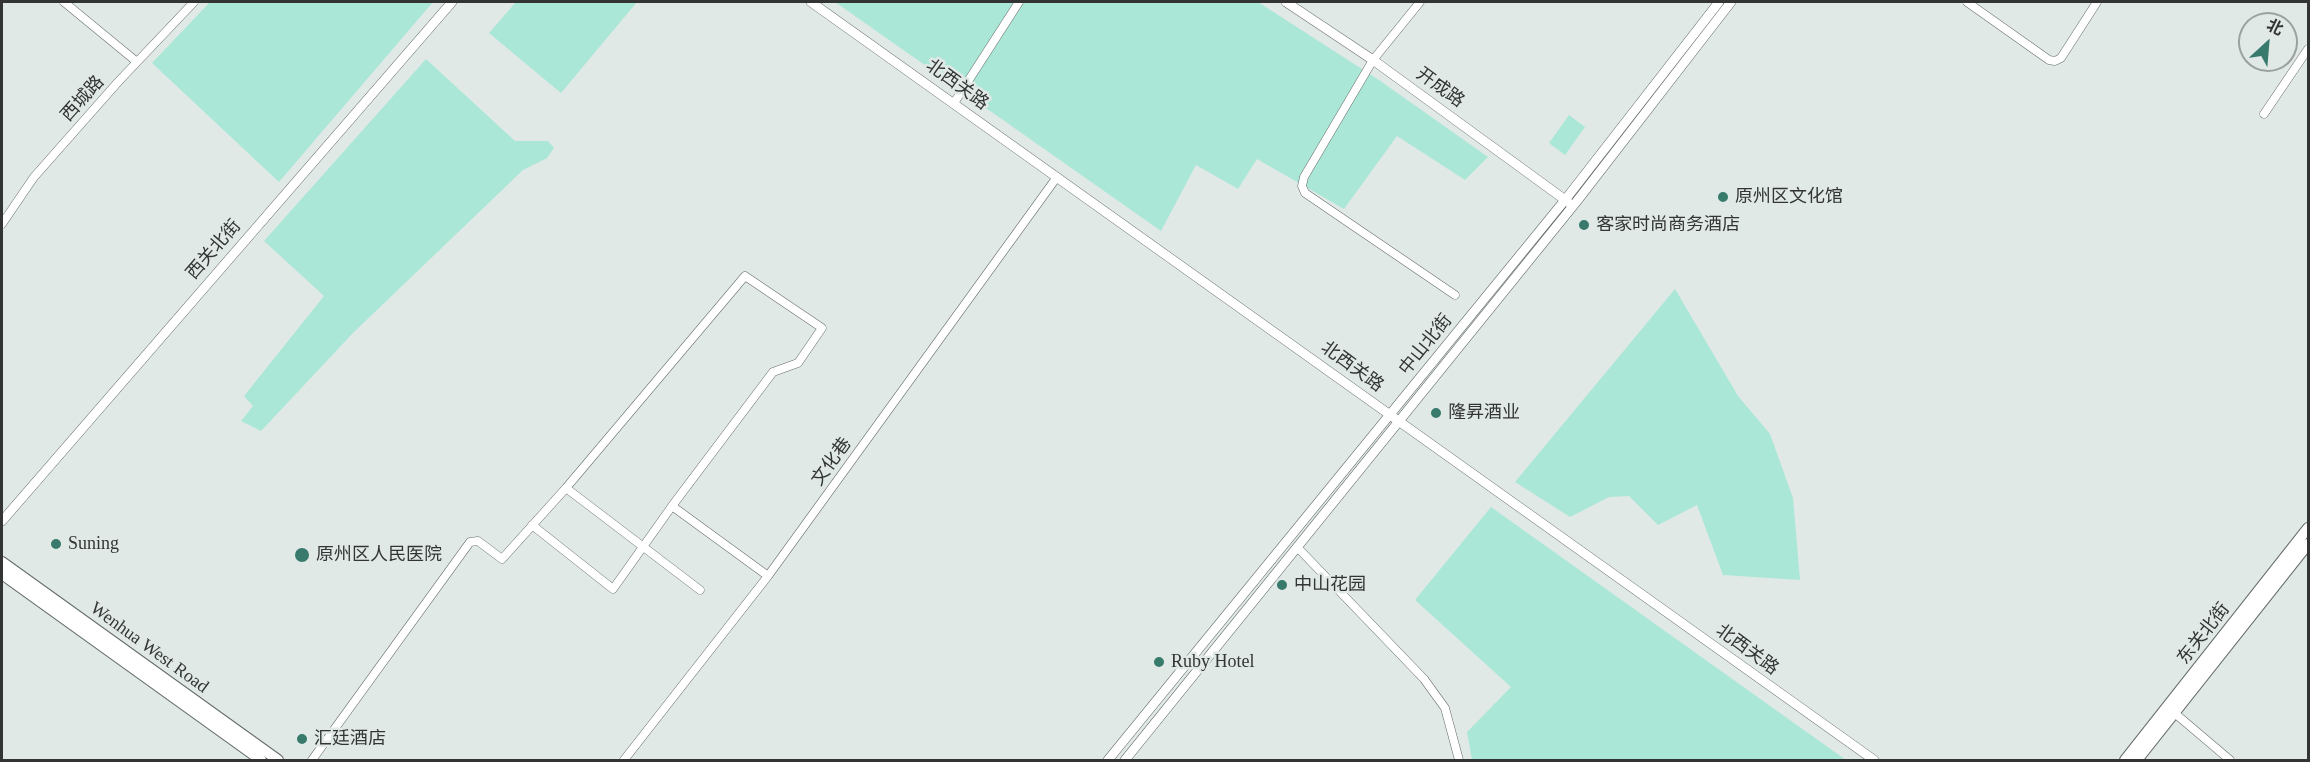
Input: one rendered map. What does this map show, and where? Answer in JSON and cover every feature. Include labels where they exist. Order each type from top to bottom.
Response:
[{"type":"main road","name":"东关北街","points":[[2138,760],[2171,710],[2308,528]]},
{"type":"main road","name":"东关北街","points":[[2125,760],[2171,710],[2308,544]]},
{"type":"main road","name":"Wenhua West Road","points":[[2,562],[278,760]]},
{"type":"main road","name":"Wenhua West Road","points":[[2,574],[261,760]]},
{"type":"street","points":[[64,2],[137,62]]},
{"type":"street","name":"西城路","points":[[2,224],[34,177],[194,2]]},
{"type":"street","name":"西关北街","points":[[2,521],[452,2]]},
{"type":"street","name":"北西关路","points":[[811,2],[1874,760]]},
{"type":"street","points":[[954,104],[1019,2]]},
{"type":"street","name":"开成路","points":[[1286,2],[1373,60],[1569,202]]},
{"type":"street","points":[[1420,2],[1373,60],[1304,177],[1302,186],[1305,193],[1455,295]]},
{"type":"street","name":"中山北街","points":[[1569,202],[1719,2]]},
{"type":"street","name":"中山北街","points":[[1108,760],[1394,418],[1731,2]]},
{"type":"street","points":[[1967,2],[2049,60],[2055,61],[2061,58],[2097,2]]},
{"type":"street","points":[[2264,114],[2308,49]]},
{"type":"street","name":"文化巷","points":[[624,760],[768,576],[1057,177]]},
{"type":"street","points":[[312,760],[470,542],[478,541],[502,559],[532,525],[566,488],[745,276],[822,328],[798,363],[773,372],[642,546],[613,589],[532,525]]},
{"type":"street","name":"中山北街","points":[[1125,760],[1298,548],[1394,418]]},
{"type":"street","points":[[566,488],[700,590]]},
{"type":"street","points":[[672,506],[768,576]]},
{"type":"street","points":[[1298,548],[1424,680],[1444,708],[1460,760]]},
{"type":"street","points":[[2171,710],[2230,760]]},
{"type":"green space","points":[[210,2],[433,2],[279,182],[152,63]]},
{"type":"green space","points":[[516,2],[637,2],[561,93],[489,33]]},
{"type":"green space","points":[[835,2],[1258,2],[1379,80],[1488,157],[1465,180],[1397,136],[1344,209],[1257,159],[1238,189],[1196,165],[1161,231]]},
{"type":"green space","points":[[426,59],[515,141],[548,141],[554,148],[547,158],[523,170],[353,333],[261,431],[241,421],[253,406],[244,396],[324,296],[264,241]]},
{"type":"green space","points":[[1569,115],[1585,127],[1565,155],[1549,143]]},
{"type":"green space","points":[[1675,289],[1738,396],[1770,434],[1793,498],[1800,580],[1723,575],[1697,505],[1658,525],[1629,496],[1609,497],[1570,517],[1515,482]]},
{"type":"green space","points":[[1491,507],[1846,760],[1472,760],[1467,732],[1511,687],[1415,600]]},
{"type":"place","name":"原州区文化馆","points":[[1723,197]]},
{"type":"place","name":"客家时尚商务酒店","points":[[1584,225]]},
{"type":"place","name":"隆昇酒业","points":[[1436,413]]},
{"type":"place","name":"Suning","points":[[56,544]]},
{"type":"place","name":"原州区人民医院","points":[[302,555]]},
{"type":"place","name":"中山花园","points":[[1282,585]]},
{"type":"place","name":"Ruby Hotel","points":[[1159,662]]},
{"type":"place","name":"汇廷酒店","points":[[302,739]]}]
